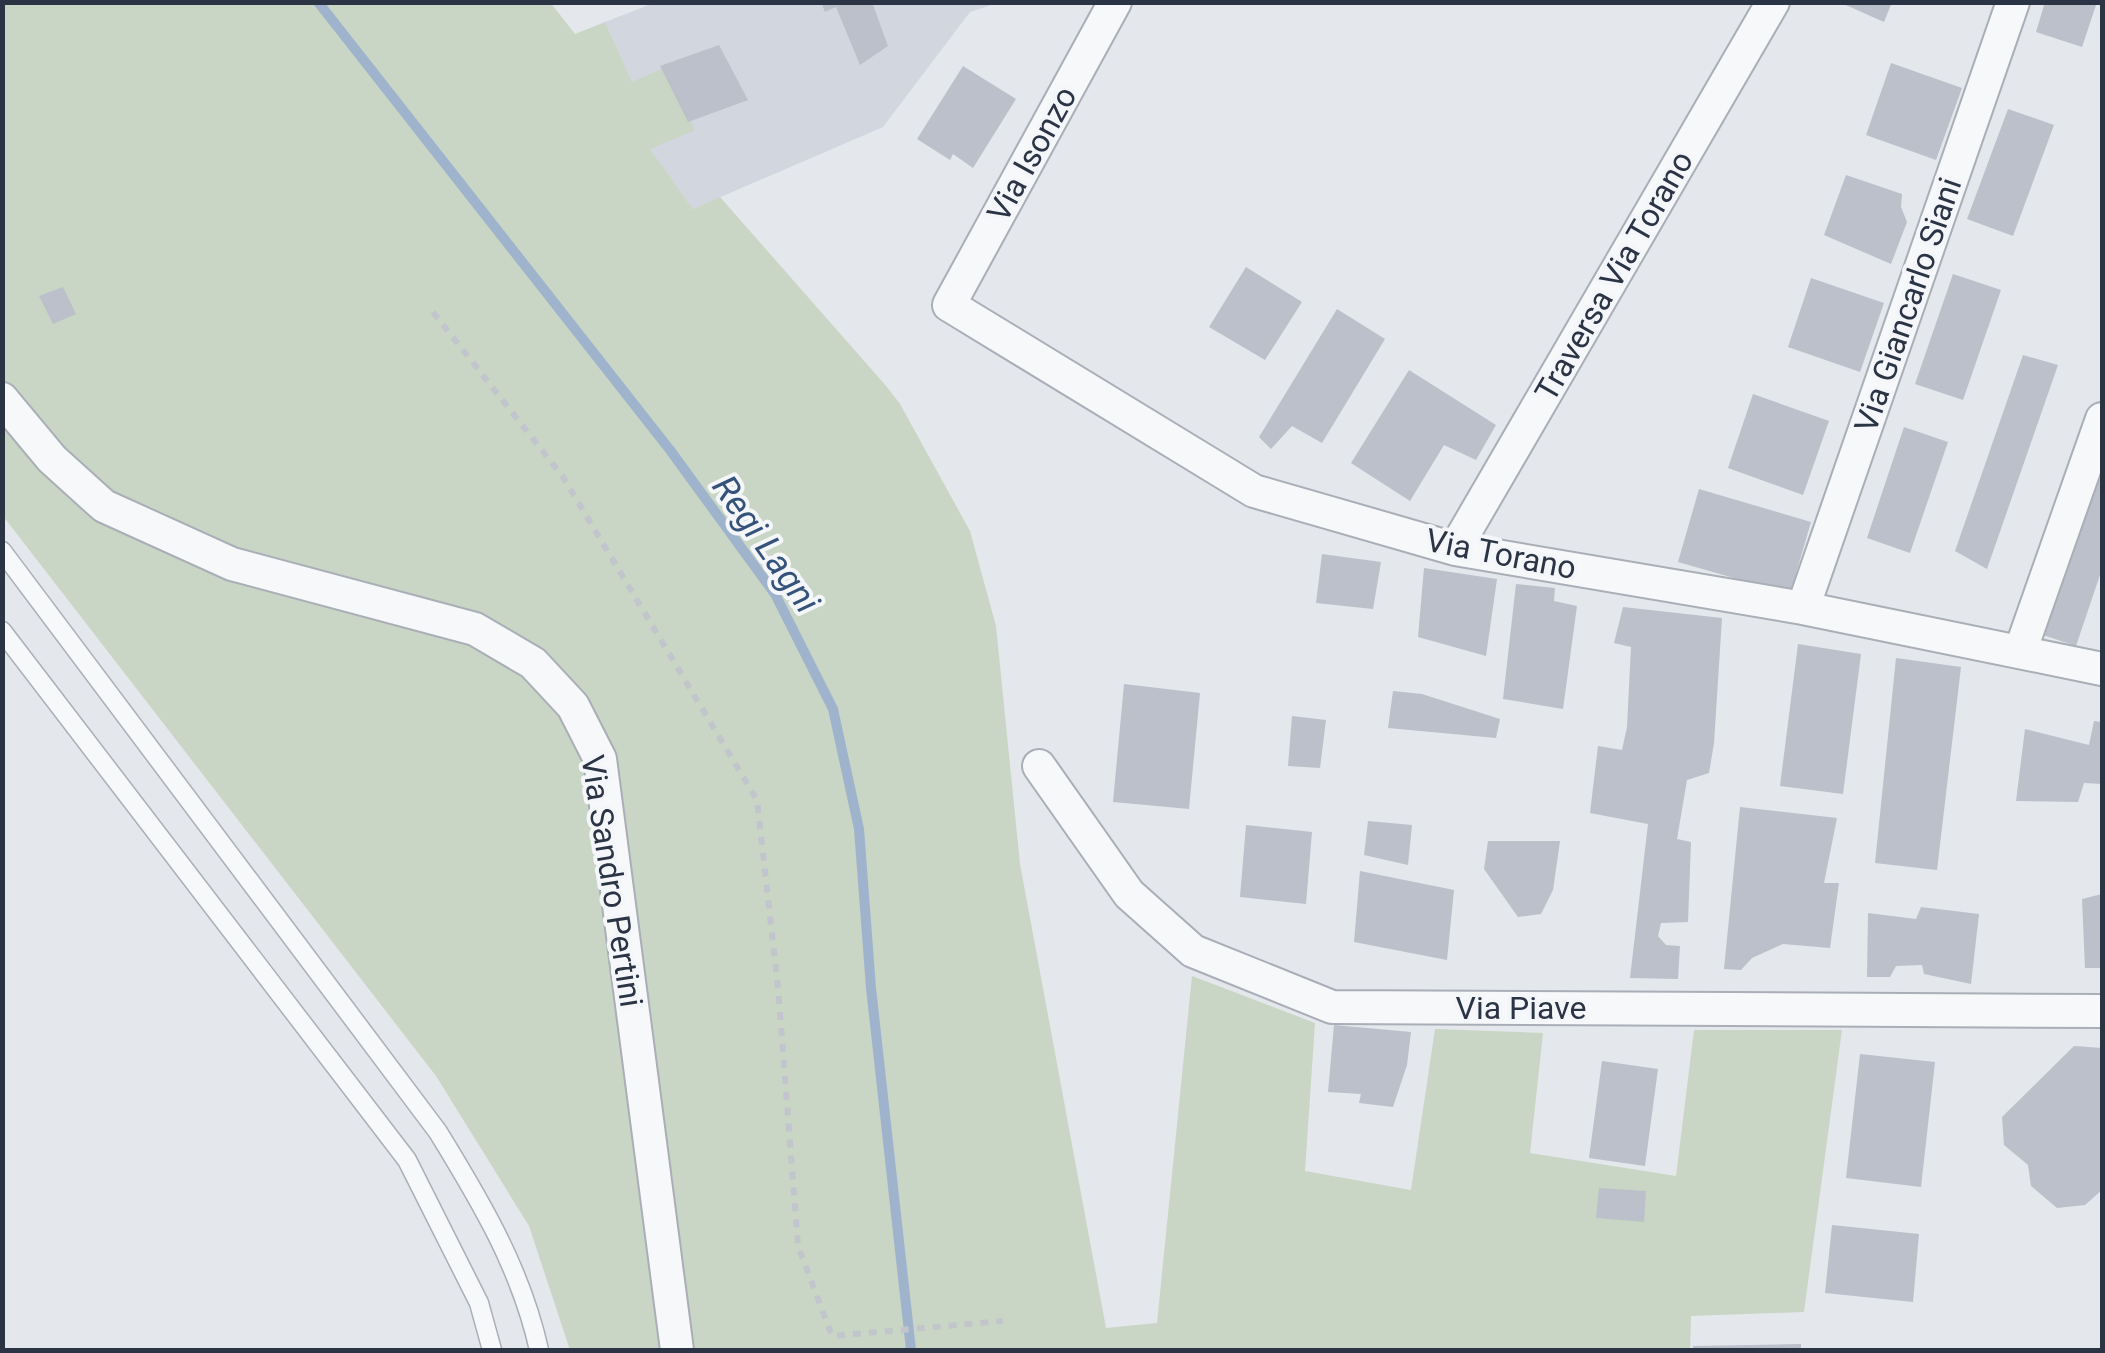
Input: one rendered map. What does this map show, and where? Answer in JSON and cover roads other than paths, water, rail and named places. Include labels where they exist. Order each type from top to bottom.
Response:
[{"type":"street","name":"Via Isonzo","points":[[949,305],[1114,2]]},
{"type":"street","name":"Traversa Via Torano","points":[[1455,549],[1773,2]]},
{"type":"street","name":"Via Giancarlo Siani","points":[[1803,608],[2013,2]]},
{"type":"street","name":"Via Torano","points":[[949,305],[1254,491],[1455,549],[1803,608],[2102,669]]},
{"type":"street","name":"Via Sandro Pertini","points":[[6,404],[52,459],[104,506],[232,564],[474,629],[533,662],[573,706],[600,759],[677,1350]]},
{"type":"street","points":[[2020,652],[2102,419]]},
{"type":"street","name":"Via Piave","points":[[1039,766],[1129,894],[1193,951],[1332,1007],[2102,1012]]},
{"type":"lane","points":[[2,552],[438,1132],[484,1206],[517,1274],[539,1350]]},
{"type":"lane","points":[[2,631],[407,1160],[478,1303],[492,1350]]},
{"type":"waterway","name":"Regi Lagni","points":[[318,2],[670,450],[775,594],[833,709],[859,829],[871,988],[911,1350]]}]
